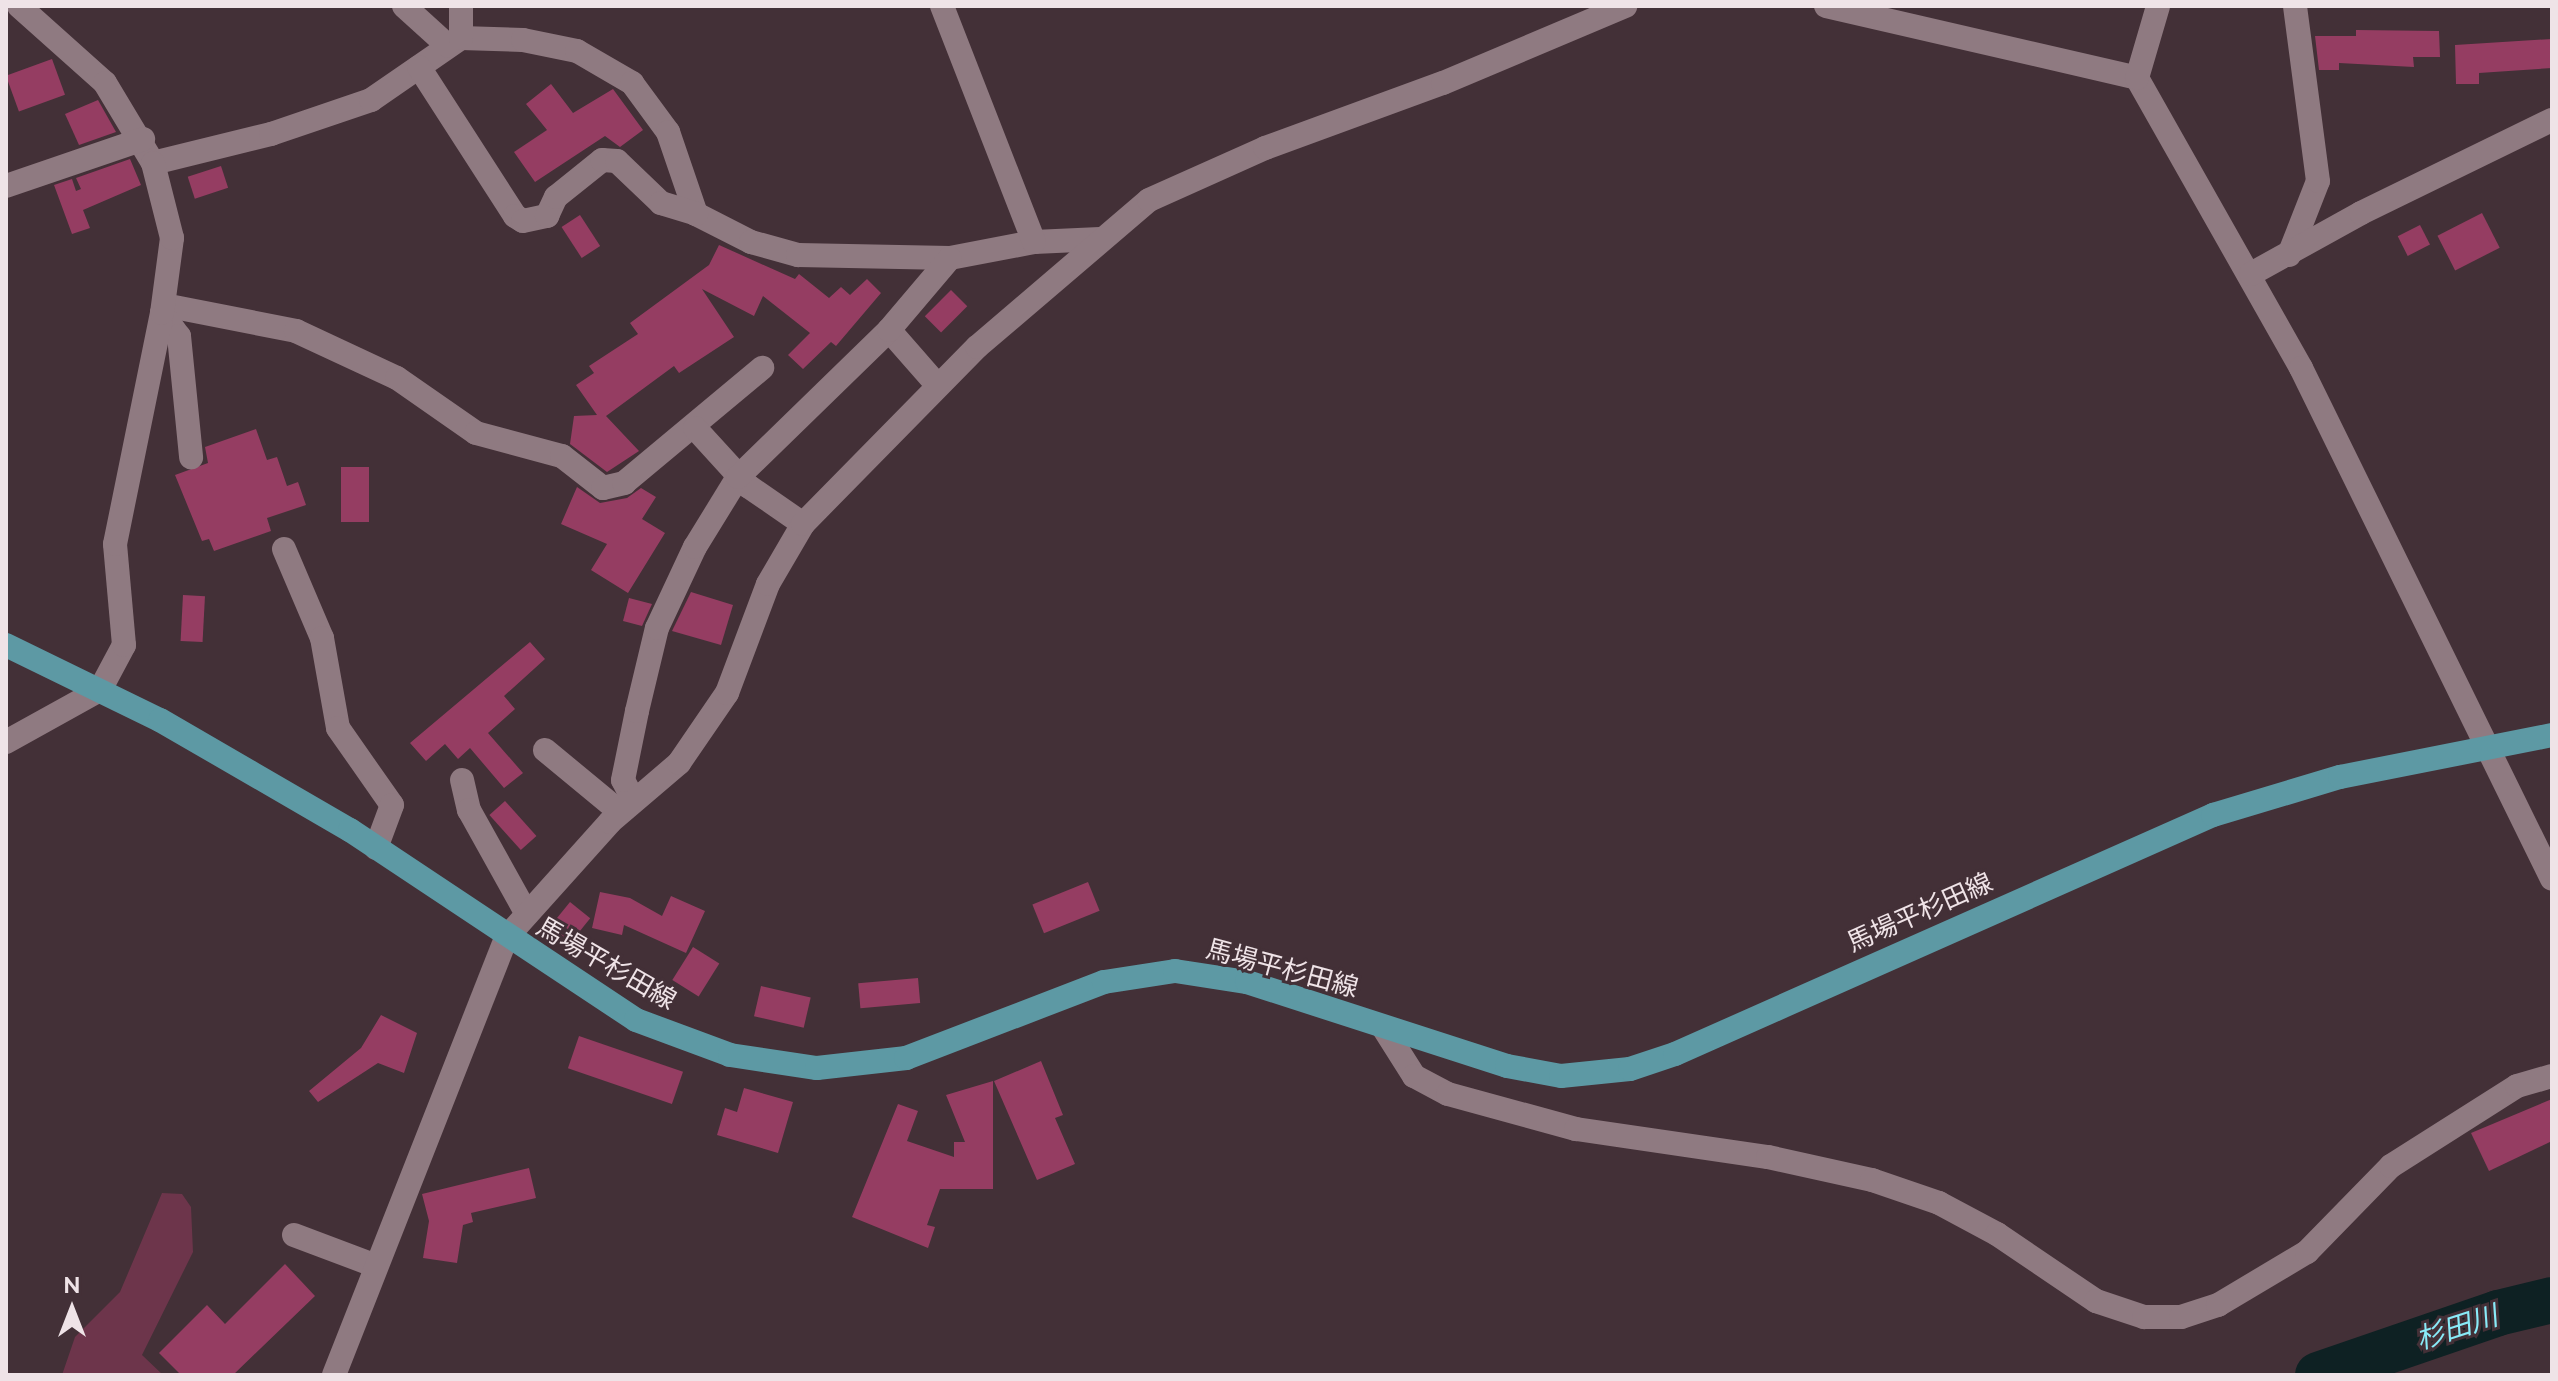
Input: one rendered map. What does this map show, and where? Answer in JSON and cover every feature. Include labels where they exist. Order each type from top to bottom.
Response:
[{"type":"main road","name":"馬場平杉田線","points":[[6,645],[100,690],[376,848],[506,938],[636,1020],[730,1055],[780,1065],[843,1068],[906,1058],[1104,982],[1150,972],[1197,972],[1247,982],[1383,1027],[1543,1074],[1630,1069],[1675,1054],[2213,815],[2340,777],[2552,735]]},
{"type":"street","points":[[6,742],[100,690],[124,645],[115,544],[163,309],[172,238],[153,163],[143,139],[105,83],[19,6]]},
{"type":"street","points":[[404,6],[455,42],[552,45],[617,70],[659,116],[696,214]]},
{"type":"street","points":[[153,163],[328,116],[371,100],[455,42],[461,6]]},
{"type":"street","points":[[942,6],[1034,242]]},
{"type":"street","points":[[334,1375],[374,1265],[506,938],[626,806],[679,763],[727,693],[768,584],[803,524],[938,386],[1100,239],[1149,200],[1265,148],[1443,83],[1625,6]]},
{"type":"street","points":[[1826,6],[2137,78]]},
{"type":"street","points":[[2158,6],[2137,78],[2251,274],[2552,879]]},
{"type":"street","points":[[2289,255],[2318,181],[2295,6]]},
{"type":"street","points":[[419,67],[523,221],[547,216],[556,197],[602,160],[617,161],[661,203],[696,214],[751,242],[798,255],[950,258],[1034,242],[1100,239]]},
{"type":"street","points":[[2251,274],[2361,213],[2552,120]]},
{"type":"street","points":[[6,186],[143,139]]},
{"type":"street","points":[[626,806],[623,780],[657,628],[695,547],[738,477],[889,330],[950,258]]},
{"type":"street","points":[[163,309],[296,331],[397,378],[476,433],[562,456],[603,488],[624,483],[695,428],[762,368]]},
{"type":"street","points":[[163,309],[179,336],[191,457]]},
{"type":"street","points":[[889,330],[938,386]]},
{"type":"street","points":[[695,428],[738,477],[803,524]]},
{"type":"street","points":[[284,549],[322,638],[338,728],[392,805],[376,848]]},
{"type":"street","points":[[545,750],[626,806]]},
{"type":"street","points":[[462,780],[469,810],[527,914]]},
{"type":"street","points":[[1383,1027],[1414,1076],[1448,1094],[1576,1129],[1768,1157],[1872,1180],[1939,1203],[1997,1234],[2096,1301],[2144,1317],[2181,1317],[2218,1305],[2307,1252],[2391,1166],[2517,1086],[2552,1076]]},
{"type":"street","points":[[294,1235],[374,1265]]},
{"type":"shaded area","points":[[162,1193],[182,1194],[191,1207],[193,1252],[142,1355],[163,1375],[62,1375],[75,1337],[120,1292]]},
{"type":"building","points":[[2356,30],[2439,31],[2440,57],[2413,57],[2414,67],[2339,63],[2339,70],[2319,70],[2315,36],[2356,36]]},
{"type":"building","points":[[2552,39],[2552,68],[2479,73],[2479,84],[2456,84],[2455,45]]},
{"type":"building","points":[[52,59],[65,95],[19,111],[6,76]]},
{"type":"building","points":[[551,84],[573,113],[613,89],[643,130],[620,147],[605,136],[535,182],[514,152],[547,130],[526,104]]},
{"type":"building","points":[[98,100],[116,132],[79,145],[65,114]]},
{"type":"building","points":[[130,159],[141,185],[83,210],[90,228],[72,234],[54,185],[72,179],[76,191],[81,189],[76,178]]},
{"type":"building","points":[[221,166],[228,188],[195,199],[188,177]]},
{"type":"building","points":[[2482,213],[2500,248],[2455,270],[2437,236]]},
{"type":"building","points":[[580,215],[600,246],[582,258],[562,227]]},
{"type":"building","points":[[2420,225],[2430,245],[2408,256],[2398,236]]},
{"type":"building","points":[[719,245],[795,279],[799,274],[829,298],[841,287],[850,295],[867,279],[881,293],[836,346],[831,342],[803,369],[788,355],[810,333],[763,296],[754,316],[702,289],[734,337],[679,373],[674,366],[606,416],[639,451],[607,472],[570,444],[574,416],[597,415],[576,385],[594,373],[589,366],[638,334],[630,323],[709,265]]},
{"type":"building","points":[[951,290],[967,306],[941,332],[925,316]]},
{"type":"building","points":[[256,429],[267,460],[277,457],[287,486],[298,482],[306,505],[267,518],[271,531],[214,551],[209,539],[202,541],[175,475],[208,463],[205,447]]},
{"type":"building","points":[[341,467],[369,467],[369,522],[341,522]]},
{"type":"building","points":[[577,487],[600,503],[627,498],[641,488],[656,497],[642,519],[665,533],[628,593],[591,570],[607,544],[561,524]]},
{"type":"building","points":[[691,592],[733,605],[721,645],[672,631]]},
{"type":"building","points":[[183,595],[205,596],[203,642],[181,641]]},
{"type":"building","points":[[629,598],[652,604],[642,626],[623,621]]},
{"type":"building","points":[[530,642],[545,659],[504,696],[515,709],[488,733],[523,773],[504,788],[470,748],[458,759],[445,744],[426,761],[410,743]]},
{"type":"building","points":[[505,801],[536,836],[521,850],[489,815]]},
{"type":"building","points":[[1088,882],[1100,911],[1044,933],[1032,904]]},
{"type":"building","points":[[600,892],[630,898],[662,916],[671,896],[705,911],[686,953],[624,925],[622,935],[592,928]]},
{"type":"building","points":[[570,902],[590,918],[570,943],[550,927]]},
{"type":"building","points":[[693,947],[719,963],[699,997],[672,980]]},
{"type":"building","points":[[918,978],[920,1003],[860,1008],[858,983]]},
{"type":"building","points":[[761,986],[811,997],[804,1028],[754,1016]]},
{"type":"building","points":[[381,1015],[417,1033],[404,1073],[378,1063],[318,1102],[309,1091],[361,1048]]},
{"type":"building","points":[[579,1036],[683,1072],[672,1104],[568,1068]]},
{"type":"building","points":[[1041,1061],[1063,1115],[1055,1118],[1075,1164],[1037,1180],[994,1081]]},
{"type":"building","points":[[993,1081],[993,1189],[940,1189],[927,1225],[935,1227],[928,1248],[852,1217],[898,1104],[918,1111],[907,1141],[954,1157],[954,1142],[965,1142],[946,1095]]},
{"type":"building","points":[[744,1088],[793,1102],[778,1153],[717,1135],[725,1108],[737,1112]]},
{"type":"building","points":[[2552,1099],[2552,1141],[2489,1171],[2471,1133]]},
{"type":"building","points":[[529,1168],[536,1198],[471,1213],[473,1222],[463,1225],[457,1263],[423,1258],[429,1221],[422,1194]]},
{"type":"building","points":[[285,1264],[315,1296],[233,1375],[181,1375],[159,1353],[207,1305],[225,1324]]},
{"type":"waterway","name":"杉田川","points":[[2318,1375],[2498,1313],[2552,1300]]}]
